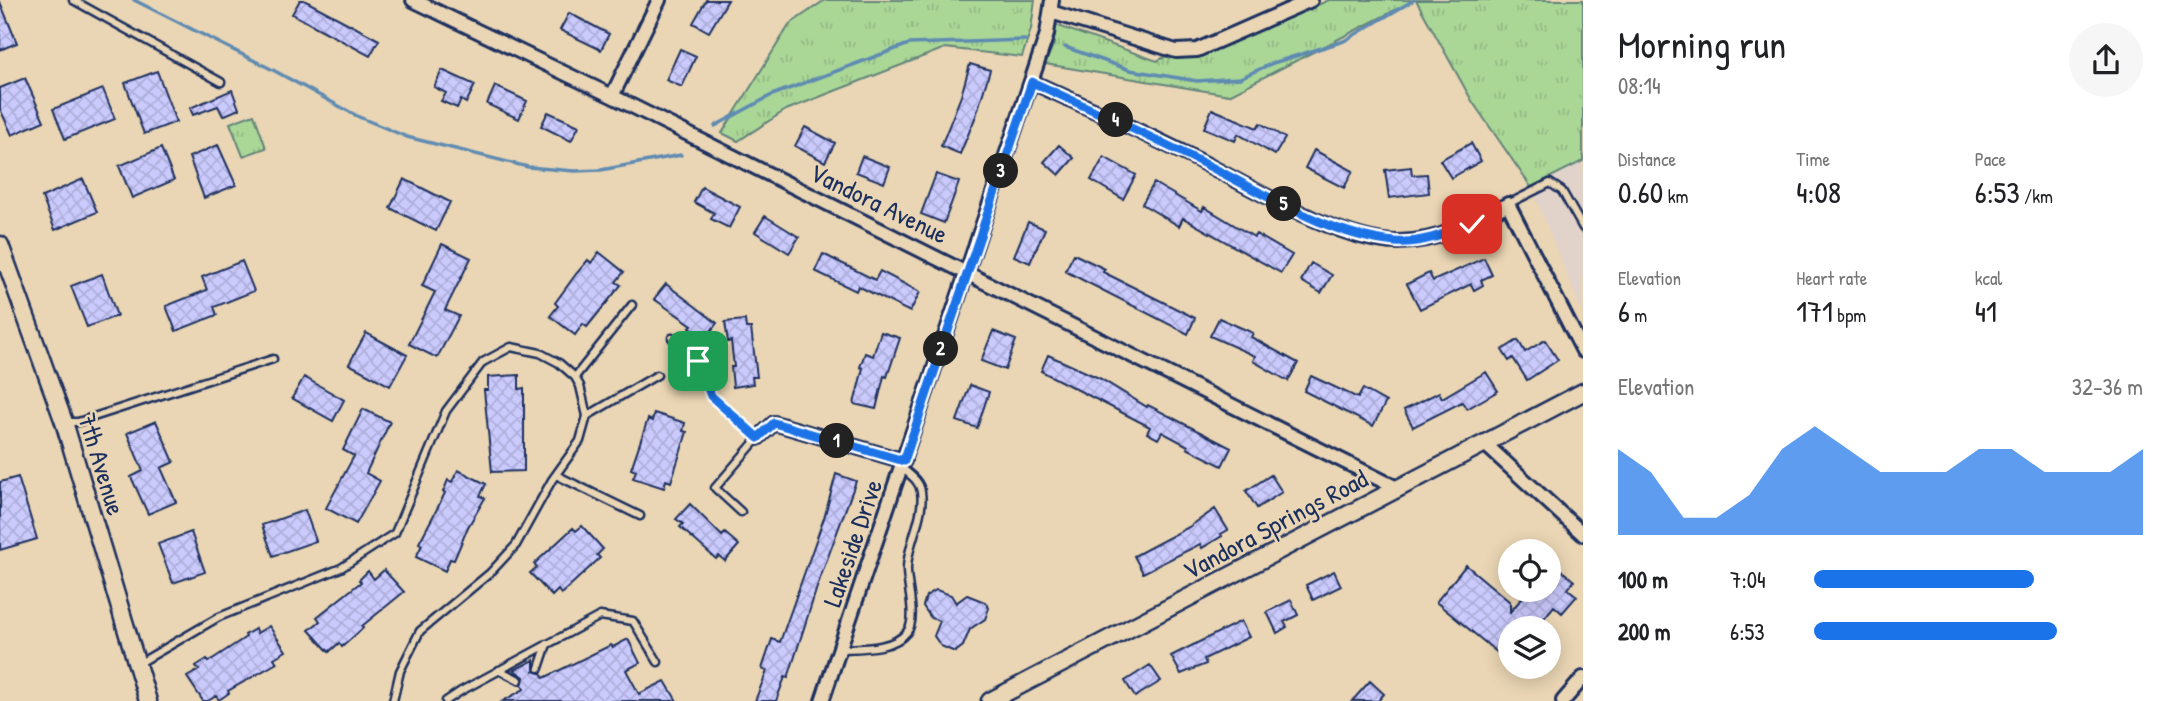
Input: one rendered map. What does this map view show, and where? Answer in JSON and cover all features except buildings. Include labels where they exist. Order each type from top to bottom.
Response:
[{"type":"street","name":"Vandora Avenue","points":[[413,0],[433,4],[1397,488]]},
{"type":"street","points":[[612,96],[659,0]]},
{"type":"street","points":[[1051,6],[1177,51],[1198,50],[1311,0]]},
{"type":"street","name":"Lakeside Drive","points":[[822,701],[1032,82],[1047,34],[1051,6]]},
{"type":"street","points":[[1032,82],[1135,129],[1311,218],[1356,234],[1397,242],[1436,237],[1472,224],[1508,204],[1583,351]]},
{"type":"street","name":"7th Avenue","points":[[0,245],[64,422],[148,701]]},
{"type":"street","name":"Vandora Springs Road","points":[[990,701],[1583,392]]},
{"type":"street","points":[[758,438],[774,423],[903,464]]},
{"type":"street","points":[[1485,444],[1583,534]]},
{"type":"street","points":[[1563,701],[1583,678]]},
{"type":"lane","points":[[73,0],[221,82]]},
{"type":"lane","points":[[1508,204],[1550,183],[1562,191],[1583,228]]},
{"type":"lane","points":[[575,377],[632,305]]},
{"type":"lane","points":[[672,338],[698,361],[711,396],[758,438],[715,488],[741,512]]},
{"type":"lane","points":[[138,665],[219,617],[341,568],[395,533],[446,411],[483,362],[511,347],[540,353],[559,363],[575,377],[587,416],[580,441],[556,475],[516,545],[490,573],[420,631],[400,671],[393,701]]},
{"type":"lane","points":[[64,422],[78,422],[273,359]]},
{"type":"lane","points":[[587,416],[657,375]]},
{"type":"lane","points":[[840,649],[872,648],[895,640],[906,632],[912,620],[907,571],[908,550],[921,506],[922,491],[903,464]]},
{"type":"lane","points":[[556,475],[640,516]]},
{"type":"lane","points":[[446,701],[600,616],[633,621],[658,662]]},
{"type":"lane","points":[[538,668],[547,645]]},
{"type":"lane","points":[[499,670],[519,680]]},
{"type":"shaded area","points":[[1583,161],[1583,314],[1531,187]]},
{"type":"green space","points":[[825,0],[1035,0],[1031,29],[1022,57],[945,48],[786,110],[738,141],[722,133],[790,24]]},
{"type":"green space","points":[[1329,0],[1415,0],[1229,95],[1045,64],[1054,43],[1056,25],[1157,61],[1172,53],[1195,55],[1215,50]]},
{"type":"green space","points":[[1416,0],[1583,0],[1583,161],[1531,187],[1472,101]]},
{"type":"green space","points":[[254,114],[266,148],[243,156],[230,123]]},
{"type":"waterway","points":[[134,0],[359,117],[407,137],[528,167],[574,171],[601,170],[681,155]]},
{"type":"waterway","points":[[1065,47],[1130,70],[1197,81],[1240,78],[1273,63],[1344,41],[1414,0]]},
{"type":"waterway","points":[[715,126],[772,95],[909,44],[1025,40]]},
{"type":"route","points":[[698,361],[711,396],[758,438],[774,423],[904,461],[1032,82],[1135,129],[1311,218],[1356,234],[1397,242],[1436,237],[1472,224]]}]
